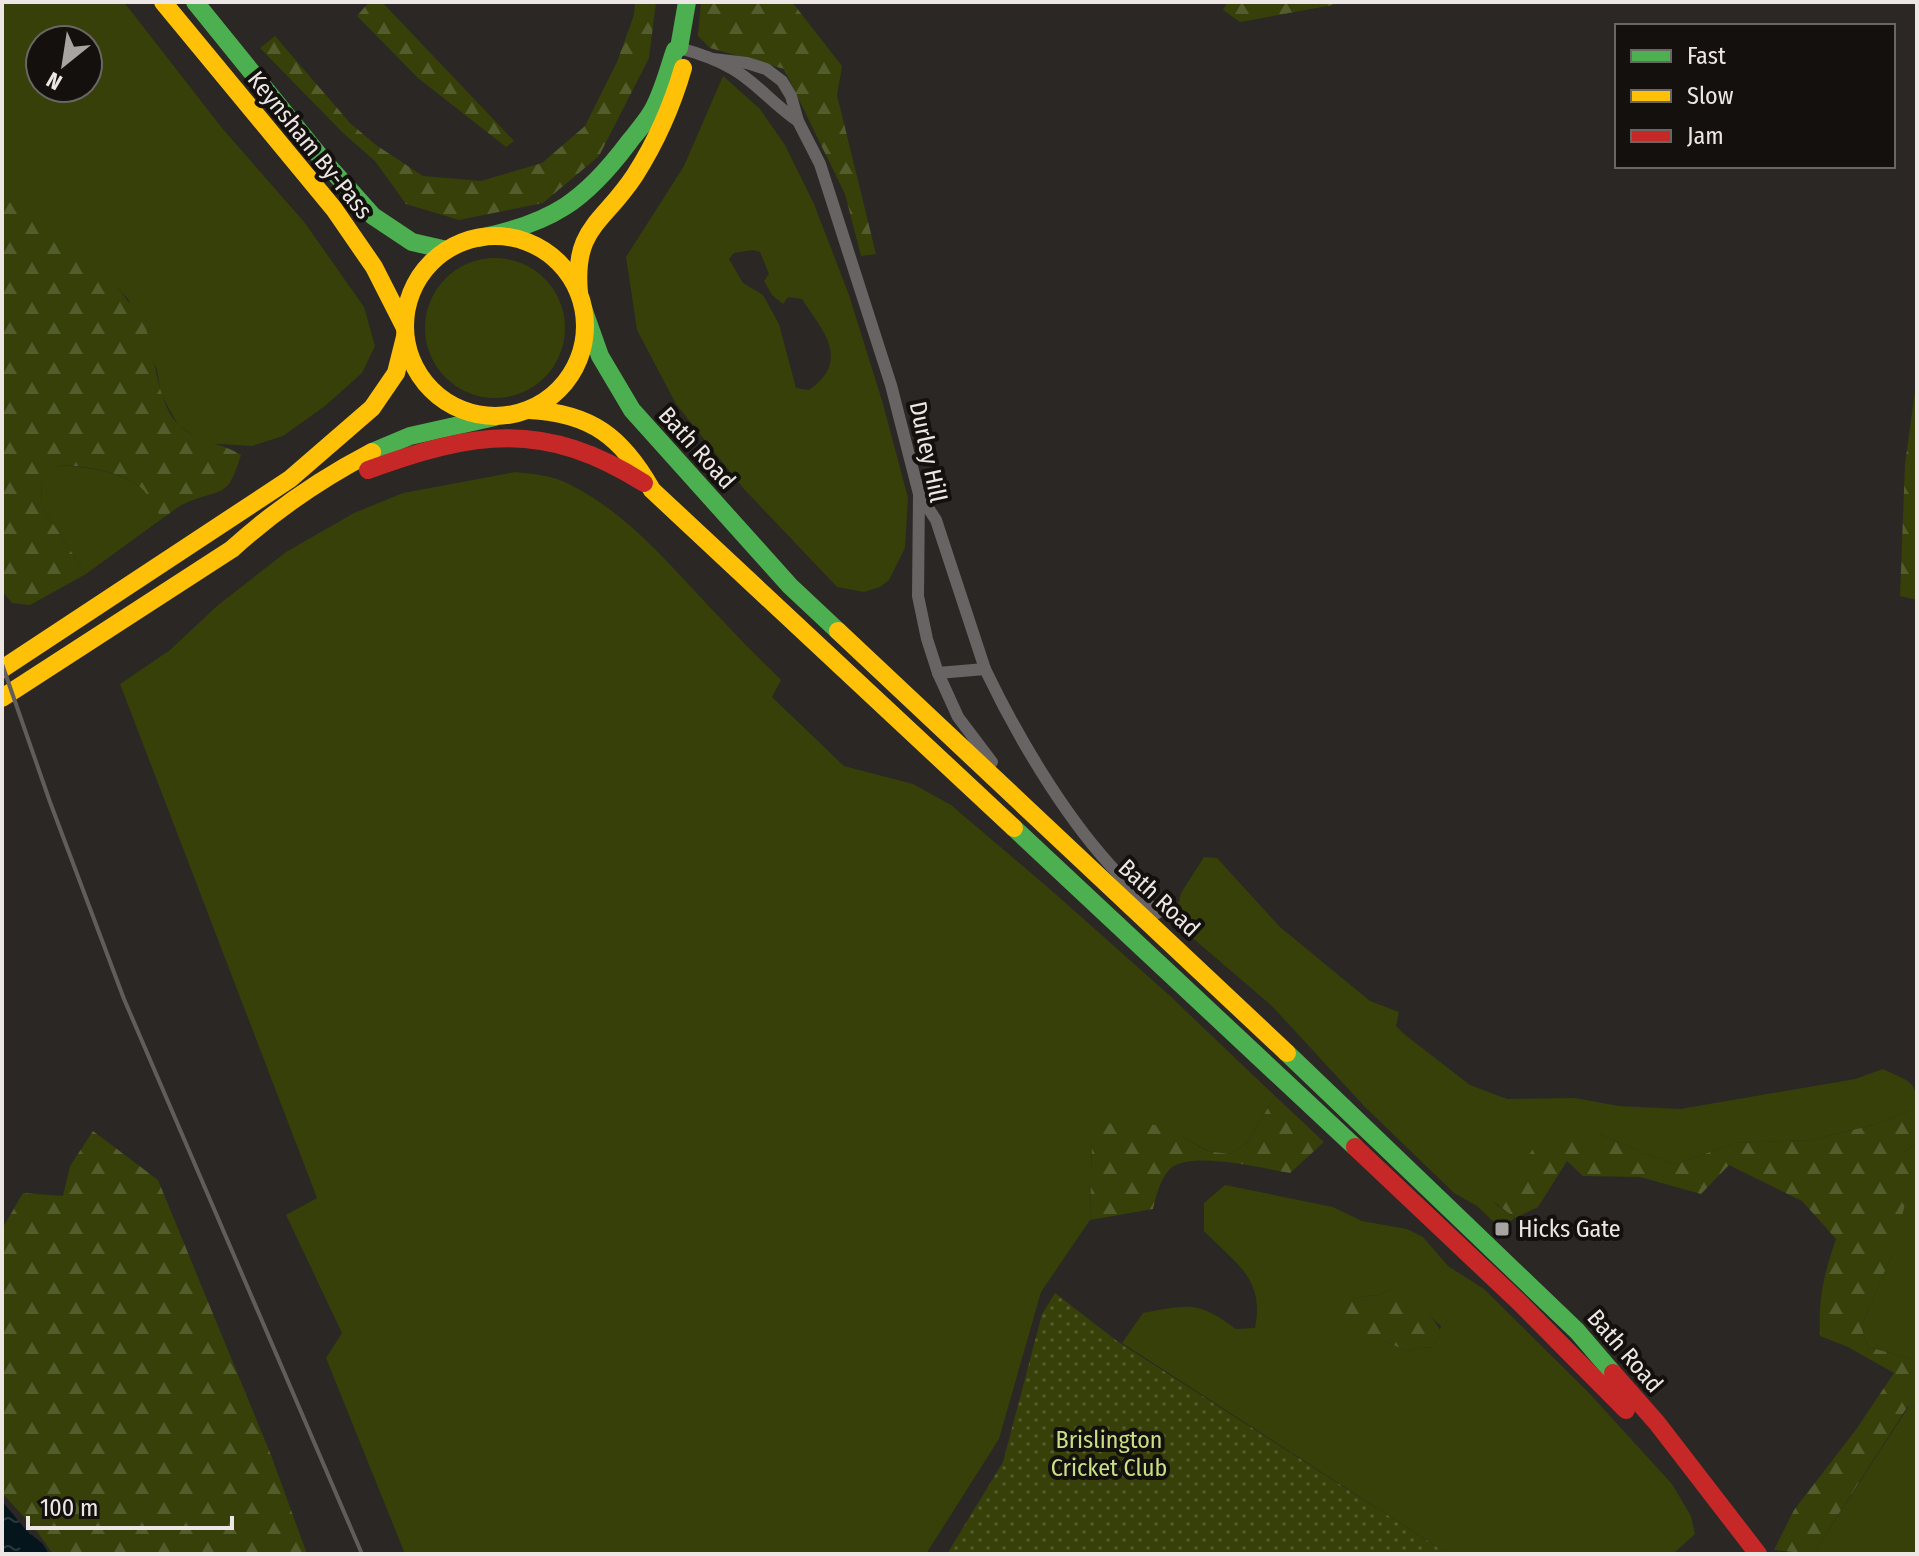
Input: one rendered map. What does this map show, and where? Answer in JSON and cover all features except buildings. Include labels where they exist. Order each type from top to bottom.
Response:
[{"type":"main road","name":"Keynsham By-Pass","points":[[163,2],[334,209],[374,267],[405,332]]},
{"type":"main road","name":"Keynsham By-Pass","points":[[195,2],[322,159],[373,216],[412,242],[447,250]]},
{"type":"main road","points":[[2,669],[290,479],[372,408],[396,373],[410,297],[417,280],[447,250],[550,216],[578,199],[604,176],[652,112],[675,50],[679,48],[687,2]]},
{"type":"main road","points":[[2,698],[232,549],[298,498],[377,450],[420,433],[529,410],[557,392],[573,372],[584,345],[577,260],[581,247],[587,234],[623,193],[659,131],[673,99],[686,54],[679,48]]},
{"type":"main road","points":[[479,238],[507,237],[536,246],[561,265],[582,302]]},
{"type":"main road","name":"Bath Road","points":[[582,302],[600,356],[621,396],[658,442],[801,598],[1426,1184],[1577,1331],[1657,1423],[1758,1554]]},
{"type":"main road","points":[[405,332],[418,369],[441,397],[456,407],[495,417]]},
{"type":"main road","name":"Bath Road","points":[[529,410],[561,411],[594,422],[639,464],[652,490],[1411,1200],[1576,1359],[1721,1509]]},
{"type":"main road","points":[[245,537],[363,472],[401,457],[464,441],[525,437],[555,441],[600,456],[652,490]]},
{"type":"main road","points":[[1411,1200],[1426,1184]]},
{"type":"street","name":"Durley Hill","points":[[679,48],[734,69],[798,121]]},
{"type":"street","name":"Durley Hill","points":[[713,59],[766,69],[782,81],[791,96],[798,121],[820,164],[891,385],[919,494],[918,596],[938,673],[958,717],[1040,820]]},
{"type":"street","points":[[919,494],[936,520],[985,669],[996,692],[1075,821],[1109,864],[1157,913]]},
{"type":"street","points":[[938,673],[985,669]]},
{"type":"green space","points":[[2,2],[124,2],[222,128],[305,223],[364,307],[375,346],[362,373],[325,406],[283,436],[252,446],[204,443],[178,425],[161,394],[157,370],[128,299],[67,237],[2,198]]},
{"type":"green space","points":[[369,2],[382,2],[514,141],[506,147],[418,78],[357,16]]},
{"type":"green space","points":[[635,2],[656,2],[649,58],[599,156],[543,203],[459,220],[406,204],[375,161],[343,133],[260,48],[275,36],[350,123],[376,145],[423,176],[481,181],[542,163],[585,126],[617,62],[634,15]]},
{"type":"green space","points":[[701,2],[792,2],[842,66],[837,95],[876,254],[861,256],[845,194],[784,69],[710,48],[698,36]]},
{"type":"green space","points":[[1227,2],[1349,2],[1240,22],[1223,10]]},
{"type":"green space","points":[[723,76],[760,109],[785,145],[814,204],[849,295],[908,498],[905,548],[889,580],[880,587],[864,592],[837,587],[743,488],[676,404],[637,330],[626,257],[684,166]],"holes":[[[760,252],[769,274],[764,281],[772,295],[783,304],[788,297],[802,299],[829,345],[829,367],[822,379],[809,390],[796,388],[779,324],[763,295],[743,283],[729,259],[734,253]]]},
{"type":"green space","points":[[2,198],[66,236],[122,293],[146,329],[162,395],[181,427],[241,455],[227,486],[183,504],[163,518],[143,490],[123,477],[102,470],[59,465],[42,482],[41,505],[86,574],[30,605],[12,603],[2,591]]},
{"type":"green space","points":[[495,258],[522,263],[544,279],[560,301],[565,328],[560,355],[544,377],[522,393],[495,398],[468,393],[446,377],[430,355],[425,328],[430,301],[446,279],[468,263]]},
{"type":"green space","points":[[1917,377],[1917,600],[1900,596],[1905,464]]},
{"type":"green space","points":[[59,465],[123,477],[143,490],[163,518],[86,574],[41,505],[42,482]]},
{"type":"green space","points":[[515,472],[562,481],[592,497],[634,529],[781,680],[772,697],[844,766],[913,784],[951,805],[1168,994],[1275,1096],[1247,1143],[1230,1154],[1208,1151],[1165,1127],[1092,1139],[1090,1220],[1041,1292],[999,1439],[926,1554],[405,1554],[326,1358],[342,1333],[286,1215],[317,1198],[120,684],[170,650],[217,606],[286,552],[354,513],[403,493]]},
{"type":"green space","points":[[1204,857],[1217,858],[1280,927],[1370,1001],[1399,1012],[1396,1026],[1404,1034],[1470,1085],[1507,1099],[1575,1098],[1619,1106],[1680,1109],[1855,1079],[1883,1069],[1906,1080],[1914,1088],[1917,1112],[1912,1110],[1873,1125],[1811,1140],[1735,1143],[1674,1165],[1599,1134],[1494,1203],[1515,1218],[1500,1228],[1477,1206],[1454,1193],[1364,1106],[1272,1006],[1174,922],[1181,893]]},
{"type":"green space","points":[[1275,1096],[1324,1142],[1290,1173],[1227,1162],[1192,1161],[1179,1164],[1163,1178],[1153,1209],[1090,1220],[1092,1139],[1099,1128],[1120,1119],[1166,1127],[1207,1151],[1230,1154],[1247,1143]]},
{"type":"green space","points":[[1912,1110],[1917,1112],[1917,1142],[1902,1154],[1912,1178],[1891,1257],[1861,1326],[1868,1347],[1917,1360],[1917,1407],[1908,1406],[1813,1554],[1774,1550],[1794,1510],[1855,1431],[1894,1373],[1848,1347],[1820,1336],[1823,1286],[1836,1239],[1802,1201],[1729,1165],[1701,1194],[1640,1177],[1583,1176],[1567,1161],[1538,1207],[1515,1218],[1494,1202],[1539,1141],[1599,1134],[1674,1165],[1735,1143],[1811,1140],[1873,1125]]},
{"type":"green space","points":[[93,1131],[158,1180],[271,1455],[307,1554],[53,1554],[2,1493],[2,1229],[23,1193],[63,1196],[70,1166]]},
{"type":"green space","points":[[1917,1142],[1917,1360],[1868,1347],[1861,1326],[1891,1257],[1902,1154]]},
{"type":"green space","points":[[1225,1185],[1333,1207],[1362,1221],[1407,1229],[1423,1237],[1448,1266],[1484,1289],[1589,1393],[1672,1484],[1691,1516],[1695,1534],[1673,1554],[1448,1554],[1122,1343],[1143,1313],[1171,1308],[1201,1309],[1236,1329],[1255,1328],[1256,1296],[1245,1273],[1204,1231],[1204,1203]],"holes":[[[1392,1289],[1441,1326],[1435,1348],[1420,1347],[1407,1351],[1384,1341],[1352,1298],[1378,1295]]]},
{"type":"green space","points":[[1392,1289],[1408,1290],[1433,1320],[1443,1339],[1435,1348],[1420,1347],[1407,1351],[1384,1341],[1353,1338],[1343,1320],[1352,1298],[1378,1295]]},
{"type":"green space","name":"Brislington Cricket Club","points":[[1055,1293],[1117,1341],[1448,1554],[947,1554],[1003,1462],[1042,1314]]},
{"type":"green space","points":[[1909,1406],[1917,1407],[1917,1554],[1813,1554]]},
{"type":"water","points":[[2,1501],[26,1530],[43,1544],[49,1554],[2,1554]]},
{"type":"railway","points":[[2,664],[124,999],[362,1554]]},
{"type":"traffic: fast","points":[[195,2],[322,159],[373,216],[412,242],[447,250]]},
{"type":"traffic: fast","points":[[479,238],[547,217],[581,194],[613,162],[651,113],[658,98],[675,50],[679,48],[687,2]]},
{"type":"traffic: fast","points":[[584,311],[600,356],[632,410],[790,586],[838,631]]},
{"type":"traffic: fast","points":[[372,452],[410,436],[495,417]]},
{"type":"traffic: fast","points":[[1014,828],[1355,1147]]},
{"type":"traffic: fast","points":[[1287,1053],[1577,1331],[1613,1373]]},
{"type":"traffic: slow","points":[[163,2],[334,209],[374,267],[405,328]]},
{"type":"traffic: slow","points":[[579,293],[578,271],[586,240],[643,162],[663,123],[683,68]]},
{"type":"traffic: slow","points":[[495,236],[529,243],[545,251],[558,263],[570,276],[578,292],[585,326],[578,360],[570,376],[558,389],[545,401],[529,409],[495,416],[461,409],[445,401],[432,389],[420,376],[412,360],[405,326],[412,292],[420,276],[432,263],[445,251],[461,243],[495,236]]},
{"type":"traffic: slow","points":[[2,669],[290,479],[372,408],[396,373],[405,337]]},
{"type":"traffic: slow","points":[[529,410],[570,416],[602,431],[616,442],[641,471],[652,490],[1014,828]]},
{"type":"traffic: slow","points":[[2,698],[232,549],[317,484],[372,452]]},
{"type":"traffic: slow","points":[[838,631],[1287,1053]]},
{"type":"traffic: jam","points":[[368,470],[442,447],[476,440],[509,438],[574,449],[644,483]]},
{"type":"traffic: jam","points":[[1355,1147],[1519,1302],[1626,1410]]},
{"type":"traffic: jam","points":[[1613,1373],[1657,1423],[1758,1554]]},
{"type":"place","name":"Hicks Gate","points":[[1502,1229]]}]
